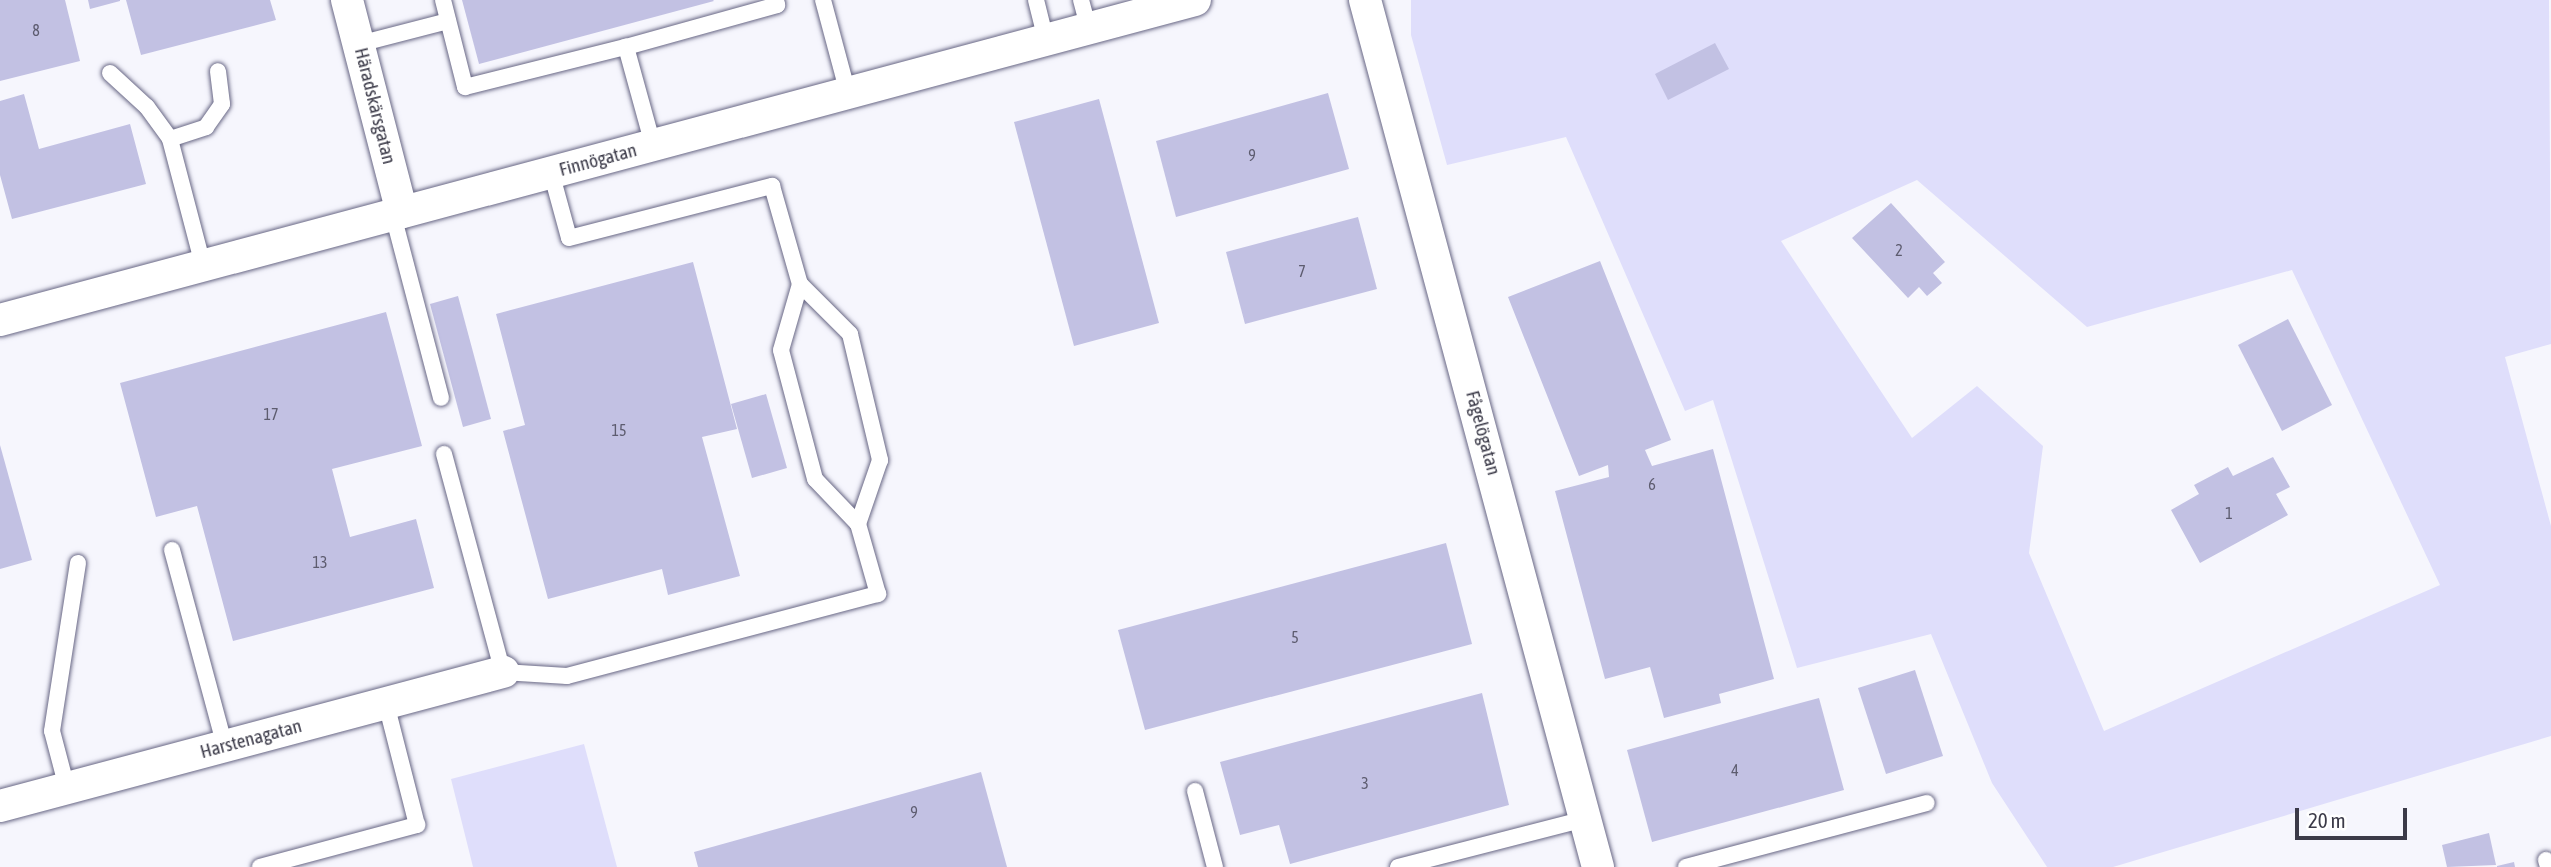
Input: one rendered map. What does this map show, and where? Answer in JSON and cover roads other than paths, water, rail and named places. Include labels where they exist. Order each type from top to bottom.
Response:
[{"type":"street","name":"Häradskärsgatan","points":[[347,0],[398,213]]},
{"type":"street","name":"Finnögatan","points":[[0,320],[1046,40],[1085,14],[1195,0]]},
{"type":"street","name":"Fågelögatan","points":[[1365,0],[1598,867]]},
{"type":"street","name":"Harstenagatan","points":[[0,806],[503,672]]},
{"type":"lane","points":[[443,0],[465,87],[626,47],[777,5],[776,0]]},
{"type":"lane","points":[[823,0],[848,93]]},
{"type":"lane","points":[[1036,0],[1046,40]]},
{"type":"lane","points":[[359,44],[449,21]]},
{"type":"lane","points":[[626,47],[653,145]]},
{"type":"lane","points":[[170,139],[206,127],[222,104],[218,71]]},
{"type":"lane","points":[[110,73],[147,107],[170,139],[203,265]]},
{"type":"lane","points":[[551,172],[569,238],[772,186],[800,284],[850,334],[880,460],[858,524]]},
{"type":"lane","points":[[398,213],[441,398]]},
{"type":"lane","points":[[443,454],[503,672],[567,676],[878,594],[858,524],[815,479],[781,350],[800,284]]},
{"type":"lane","points":[[172,550],[225,746]]},
{"type":"lane","points":[[68,789],[52,731],[78,563]]},
{"type":"lane","points":[[260,867],[417,825],[386,704]]},
{"type":"lane","points":[[1195,791],[1215,867]]},
{"type":"lane","points":[[1686,867],[1927,803]]},
{"type":"lane","points":[[1398,867],[1585,819]]}]
